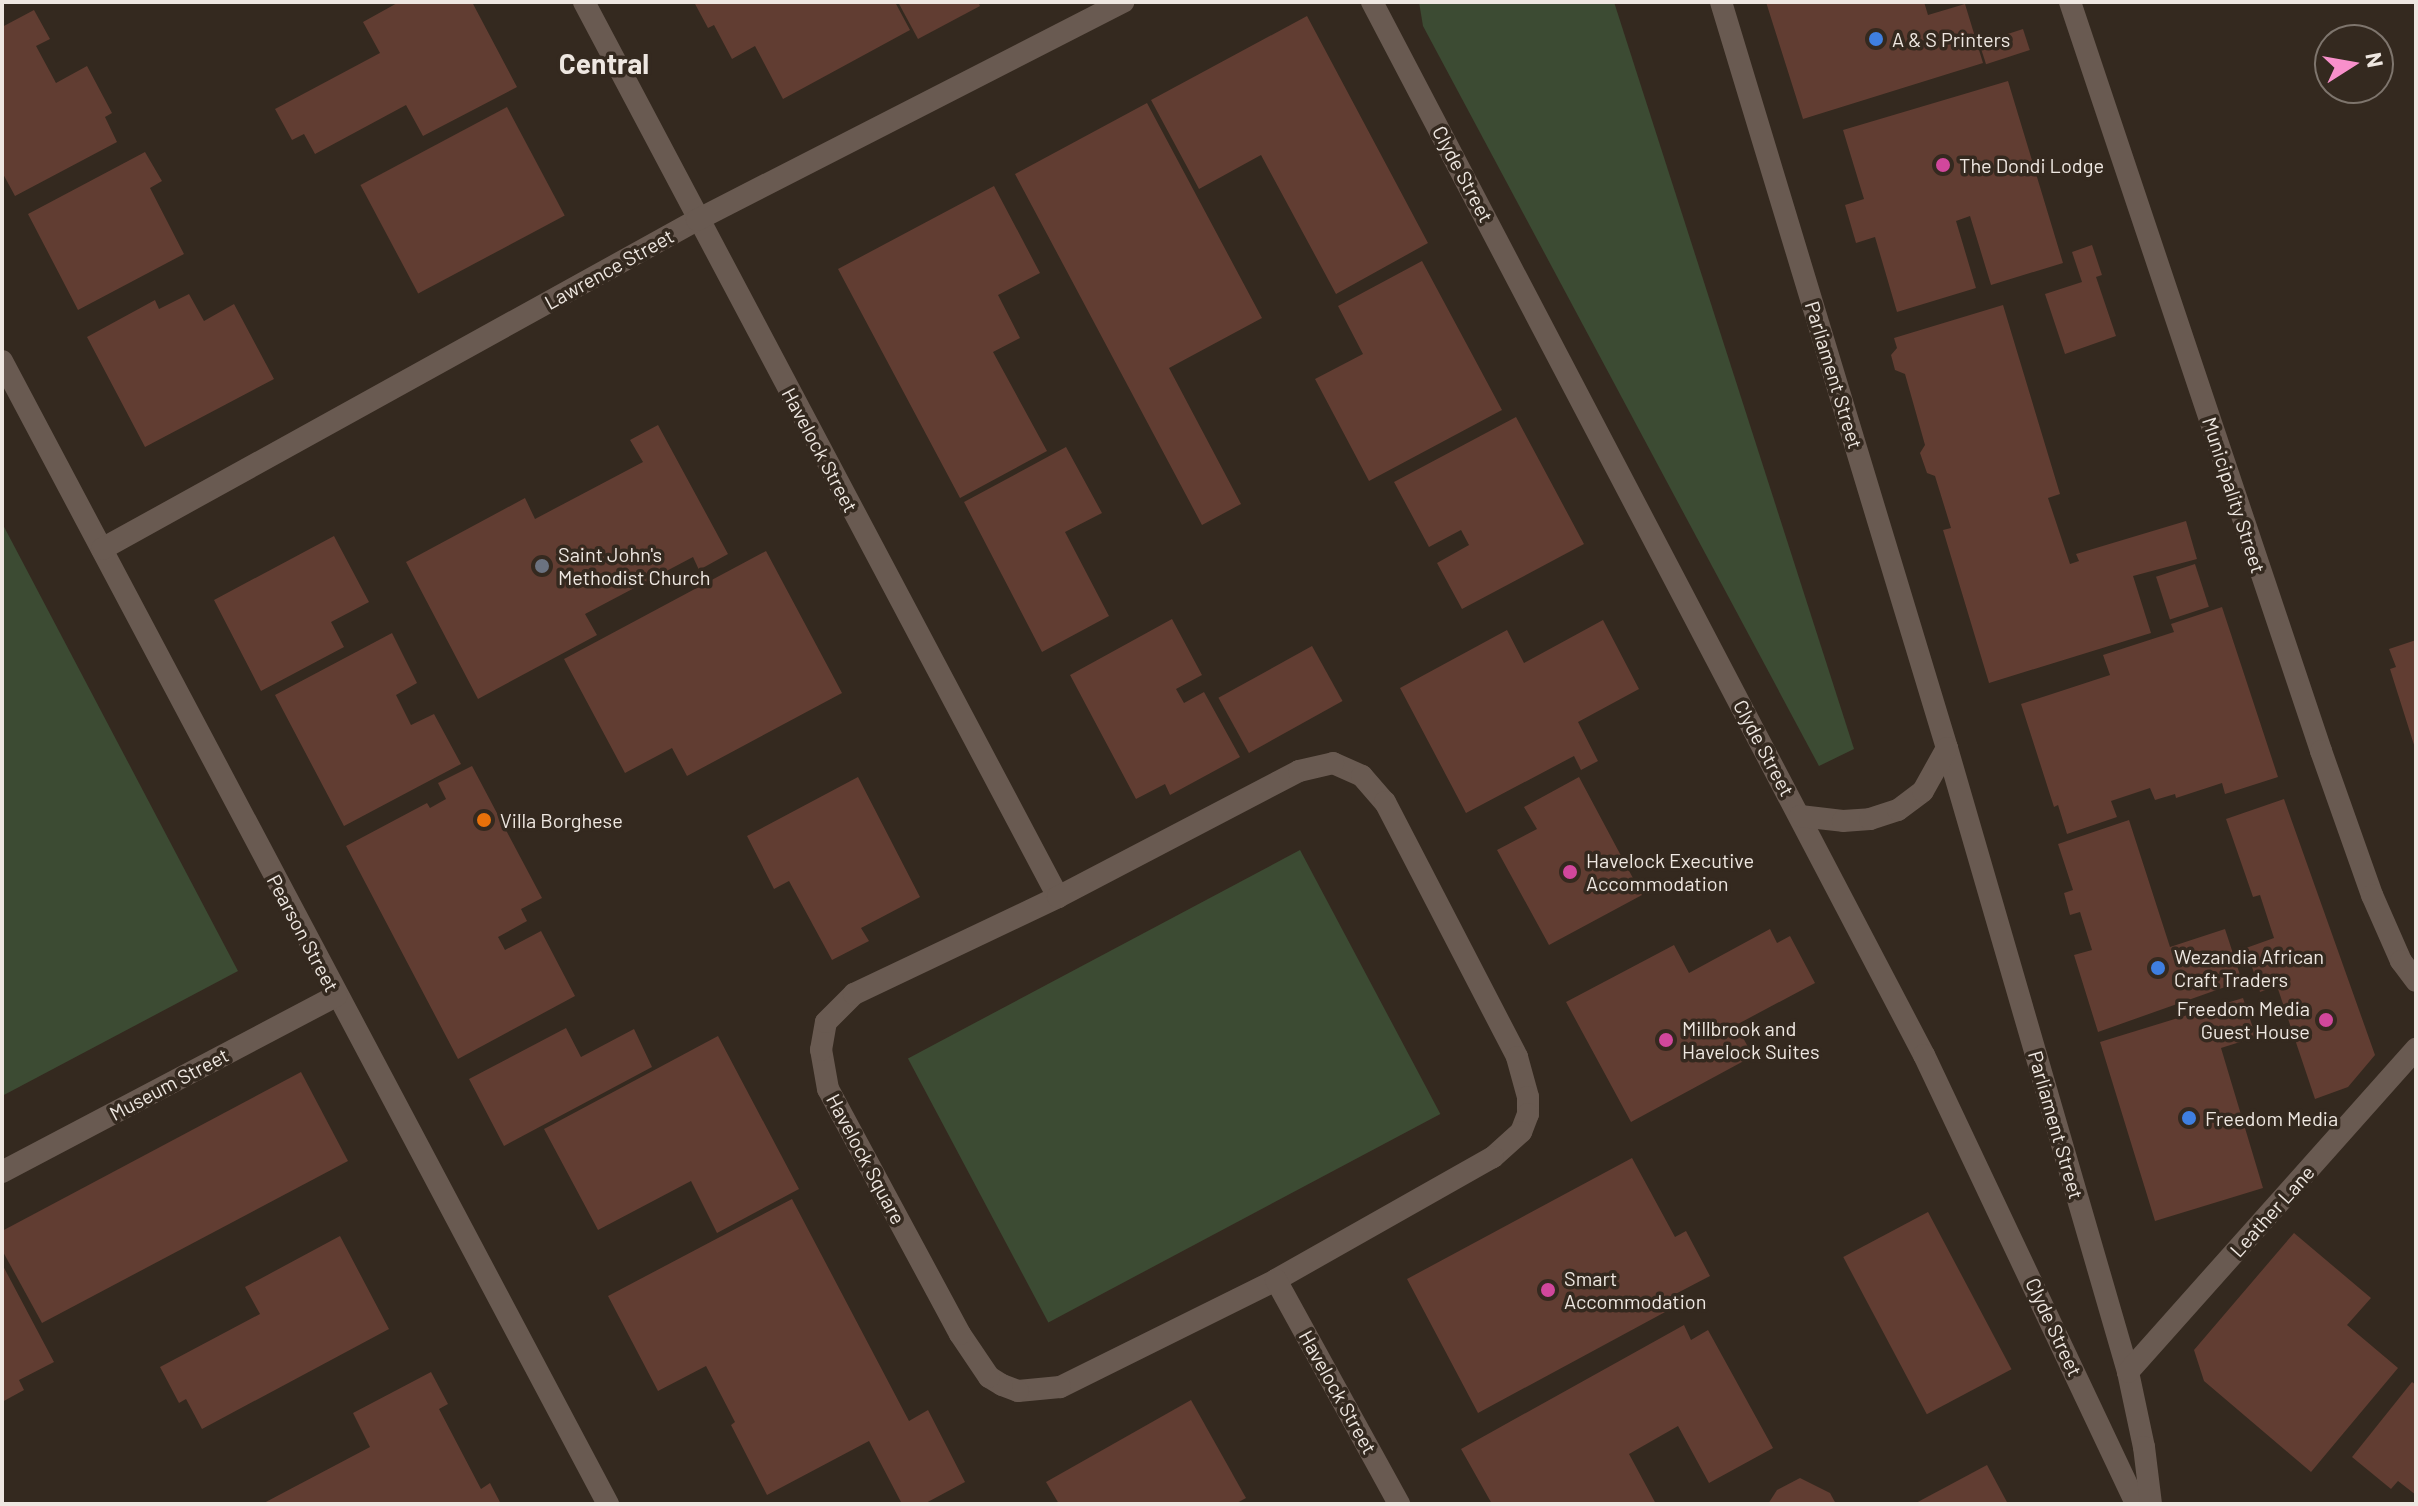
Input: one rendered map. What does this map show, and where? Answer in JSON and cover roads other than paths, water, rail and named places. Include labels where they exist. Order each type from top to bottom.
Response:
[{"type":"street","name":"Havelock Street","points":[[584,2],[1058,897]]},
{"type":"street","name":"Lawrence Street","points":[[102,549],[697,220],[1123,2]]},
{"type":"street","name":"Clyde Street","points":[[1372,2],[1924,1055],[2136,1504]]},
{"type":"street","name":"Parliament Street","points":[[1721,2],[1947,748],[2128,1372],[2144,1447],[2151,1504]]},
{"type":"street","name":"Municipality Street","points":[[2070,2],[2321,751],[2372,895],[2401,961],[2416,981]]},
{"type":"street","name":"Pearson Street","points":[[2,361],[608,1504]]},
{"type":"street","points":[[1800,816],[1843,821],[1870,819],[1898,810],[1923,791],[1947,748]]},
{"type":"street","name":"Havelock Square","points":[[1315,765],[1347,766],[1362,776],[1385,802],[1517,1057],[1526,1086],[1528,1114],[1521,1132],[1493,1157],[1276,1280],[1060,1387],[1018,1391],[989,1377],[960,1334],[828,1089],[821,1050],[826,1022],[854,994],[1058,897],[1315,765]]},
{"type":"street","name":"Museum Street","points":[[2,1172],[336,996]]},
{"type":"street","name":"Leather Lane","points":[[2128,1372],[2416,1049]]},
{"type":"street","name":"Havelock Street","points":[[1276,1280],[1399,1504]]},
{"type":"place","name":"A & S Printers","points":[[1876,39]]},
{"type":"place","name":"The Dondi Lodge","points":[[1943,165]]},
{"type":"place","name":"Saint John's Methodist Church","points":[[542,566]]},
{"type":"place","name":"Villa Borghese","points":[[484,820]]},
{"type":"place","name":"Havelock Executive Accommodation","points":[[1570,872]]},
{"type":"place","name":"Wezandia African Craft Traders","points":[[2158,968]]},
{"type":"place","name":"Freedom Media Guest House","points":[[2326,1020]]},
{"type":"place","name":"Millbrook and Havelock Suites","points":[[1666,1040]]},
{"type":"place","name":"Freedom Media","points":[[2189,1118]]},
{"type":"place","name":"Smart Accommodation","points":[[1548,1290]]},
{"type":"district","name":"Central","points":[[604,63]]}]
